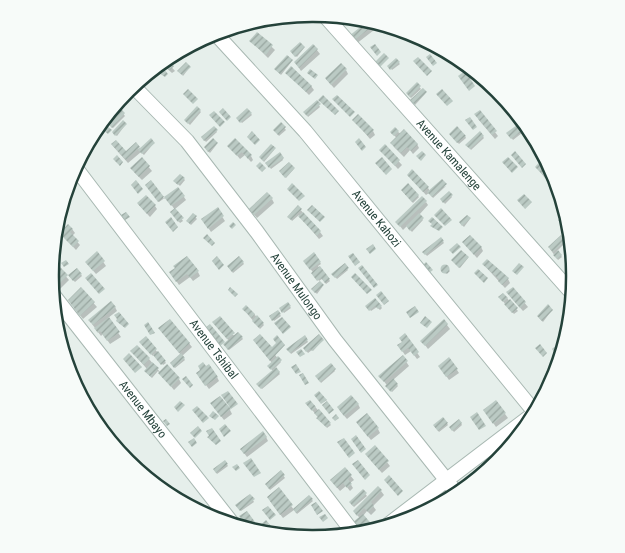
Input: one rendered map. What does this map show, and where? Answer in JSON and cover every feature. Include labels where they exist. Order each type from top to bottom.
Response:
[{"type":"street","name":"Avenue Kamalenge","points":[[332,23],[566,286]]},
{"type":"street","name":"Avenue Kahozi","points":[[221,40],[305,131],[530,407]]},
{"type":"street","name":"Avenue Mulongo","points":[[139,92],[187,141],[257,232],[335,340],[453,489]]},
{"type":"street","name":"Avenue Tshibal","points":[[80,174],[349,528]]},
{"type":"street","name":"Avenue Mbayo","points":[[60,304],[226,515]]},
{"type":"street","points":[[401,514],[445,479],[519,425]]},
{"type":"building","points":[[360,27],[369,29],[353,41],[349,36]]},
{"type":"building","points":[[257,32],[273,45],[266,55],[249,41]]},
{"type":"building","points":[[300,42],[305,47],[295,57],[290,51]]},
{"type":"building","points":[[313,44],[318,49],[299,68],[294,62]]},
{"type":"building","points":[[375,44],[381,52],[377,56],[370,47]]},
{"type":"building","points":[[384,53],[389,58],[380,67],[375,62]]},
{"type":"building","points":[[430,54],[437,63],[433,66],[426,57]]},
{"type":"building","points":[[287,55],[293,60],[280,74],[274,69]]},
{"type":"building","points":[[418,57],[432,71],[427,76],[413,61]]},
{"type":"building","points":[[396,58],[400,62],[390,70],[387,66]]},
{"type":"building","points":[[186,62],[191,67],[182,75],[177,71]]},
{"type":"building","points":[[341,63],[347,69],[331,85],[325,78]]},
{"type":"building","points":[[172,64],[174,66],[170,70],[167,68]]},
{"type":"building","points":[[291,66],[312,86],[306,92],[285,73]]},
{"type":"building","points":[[310,69],[318,75],[315,79],[307,73]]},
{"type":"building","points":[[165,70],[168,74],[165,77],[160,74]]},
{"type":"building","points":[[463,72],[475,86],[469,91],[458,76]]},
{"type":"building","points":[[417,82],[421,86],[410,97],[406,93]]},
{"type":"building","points":[[423,88],[427,92],[414,104],[410,100]]},
{"type":"building","points":[[188,89],[198,99],[193,104],[183,94]]},
{"type":"building","points":[[442,89],[453,101],[447,106],[436,94]]},
{"type":"building","points":[[323,95],[339,111],[335,115],[318,100]]},
{"type":"building","points":[[337,95],[355,112],[350,117],[332,99]]},
{"type":"building","points":[[317,100],[321,104],[307,116],[303,112]]},
{"type":"building","points":[[197,106],[201,110],[188,124],[184,120]]},
{"type":"building","points":[[223,108],[231,117],[227,121],[219,112]]},
{"type":"building","points":[[247,108],[252,113],[240,123],[236,118]]},
{"type":"building","points":[[122,110],[125,113],[112,128],[109,125]]},
{"type":"building","points":[[480,110],[497,131],[492,135],[474,114]]},
{"type":"building","points":[[214,111],[225,122],[220,127],[209,115]]},
{"type":"building","points":[[358,114],[374,130],[368,136],[352,120]]},
{"type":"building","points":[[470,117],[477,127],[473,130],[465,120]]},
{"type":"building","points":[[123,120],[127,124],[115,136],[112,132]]},
{"type":"building","points":[[281,122],[286,127],[278,135],[273,130]]},
{"type":"building","points":[[517,125],[521,132],[511,139],[506,133]]},
{"type":"building","points":[[108,126],[112,130],[108,134],[104,131]]},
{"type":"building","points":[[214,126],[218,130],[204,141],[201,137]]},
{"type":"building","points":[[457,126],[466,136],[457,143],[449,134]]},
{"type":"building","points":[[395,127],[399,131],[394,136],[390,132]]},
{"type":"building","points":[[404,129],[418,144],[411,151],[407,147],[401,153],[390,143]]},
{"type":"building","points":[[252,131],[260,140],[255,145],[247,137]]},
{"type":"building","points":[[480,131],[484,136],[470,149],[465,145]]},
{"type":"building","points":[[151,138],[155,143],[142,154],[138,150]]},
{"type":"building","points":[[213,138],[218,143],[208,152],[204,147]]},
{"type":"building","points":[[235,138],[252,155],[248,159],[242,152],[237,156],[227,146]]},
{"type":"building","points":[[359,138],[366,147],[362,151],[355,142]]},
{"type":"building","points":[[116,140],[126,151],[136,142],[140,147],[126,160],[111,144]]},
{"type":"building","points":[[271,144],[276,148],[263,161],[259,157]]},
{"type":"building","points":[[385,144],[400,160],[395,166],[379,150]]},
{"type":"building","points":[[422,151],[426,155],[421,161],[416,156]]},
{"type":"building","points":[[515,151],[526,164],[522,168],[511,155]]},
{"type":"building","points":[[280,152],[284,158],[269,168],[265,163]]},
{"type":"building","points":[[117,155],[123,162],[120,166],[113,159]]},
{"type":"building","points":[[142,157],[150,166],[139,177],[130,168]]},
{"type":"building","points":[[382,157],[392,169],[386,175],[375,163]]},
{"type":"building","points":[[508,157],[518,167],[512,173],[502,162]]},
{"type":"building","points":[[260,162],[266,168],[262,172],[256,166]]},
{"type":"building","points":[[289,162],[295,168],[285,178],[279,171]]},
{"type":"building","points":[[539,162],[544,174],[543,175],[535,167]]},
{"type":"building","points":[[412,169],[429,187],[423,192],[407,175]]},
{"type":"building","points":[[180,174],[185,178],[178,185],[173,181]]},
{"type":"building","points":[[442,179],[447,184],[432,197],[427,192]]},
{"type":"building","points":[[136,180],[143,189],[138,194],[131,185]]},
{"type":"building","points":[[151,180],[164,197],[158,202],[145,185]]},
{"type":"building","points":[[292,183],[305,196],[299,201],[287,189]]},
{"type":"building","points":[[408,183],[419,195],[412,202],[401,190]]},
{"type":"building","points":[[178,187],[185,196],[171,206],[164,197]]},
{"type":"building","points":[[449,191],[453,195],[443,203],[440,199]]},
{"type":"building","points":[[267,192],[273,198],[254,215],[249,209]]},
{"type":"building","points":[[524,194],[532,202],[525,209],[517,200]]},
{"type":"building","points":[[146,195],[156,205],[147,214],[137,203]]},
{"type":"building","points":[[422,196],[427,201],[400,227],[395,222]]},
{"type":"building","points":[[298,205],[302,209],[291,220],[287,217]]},
{"type":"building","points":[[312,205],[325,217],[320,222],[307,210]]},
{"type":"building","points":[[218,207],[224,216],[208,229],[201,219]]},
{"type":"building","points":[[175,208],[184,218],[178,222],[170,212]]},
{"type":"building","points":[[441,208],[452,220],[445,226],[434,215]]},
{"type":"building","points":[[126,212],[130,217],[125,220],[121,215]]},
{"type":"building","points":[[303,212],[321,231],[317,236],[298,216]]},
{"type":"building","points":[[193,213],[197,216],[190,224],[186,221]]},
{"type":"building","points":[[419,213],[424,218],[410,231],[406,226]]},
{"type":"building","points":[[467,215],[471,218],[462,226],[459,222]]},
{"type":"building","points":[[171,217],[178,227],[173,232],[165,222]]},
{"type":"building","points":[[432,217],[443,227],[439,231],[430,226],[432,224],[428,221]]},
{"type":"building","points":[[233,222],[236,225],[232,229],[229,226]]},
{"type":"building","points":[[68,224],[73,229],[70,232],[79,241],[73,247],[62,236],[63,229]]},
{"type":"building","points":[[207,234],[215,243],[212,246],[203,238]]},
{"type":"building","points":[[470,235],[482,247],[474,255],[462,242]]},
{"type":"building","points":[[561,235],[563,237],[564,242],[553,252],[548,247]]},
{"type":"building","points":[[441,237],[444,241],[425,255],[422,252]]},
{"type":"building","points":[[457,243],[461,247],[453,254],[449,250]]},
{"type":"building","points":[[373,244],[376,249],[370,254],[366,249]]},
{"type":"building","points":[[461,250],[469,257],[459,268],[451,260]]},
{"type":"building","points":[[558,250],[562,255],[557,259],[553,255]]},
{"type":"building","points":[[97,251],[105,261],[93,271],[85,262]]},
{"type":"building","points":[[314,252],[321,262],[310,270],[303,261]]},
{"type":"building","points":[[353,253],[360,262],[355,266],[348,256]]},
{"type":"building","points":[[187,256],[199,271],[190,278],[187,274],[176,282],[169,272],[175,268],[173,266]]},
{"type":"building","points":[[217,256],[224,265],[219,270],[212,261]]},
{"type":"building","points":[[239,256],[244,262],[232,272],[227,266]]},
{"type":"building","points":[[487,259],[509,278],[502,285],[498,281],[499,279],[482,264]]},
{"type":"building","points":[[66,260],[69,264],[64,267],[61,263]]},
{"type":"building","points":[[426,262],[433,270],[429,273],[422,266]]},
{"type":"building","points":[[345,263],[349,268],[335,278],[331,274]]},
{"type":"building","points":[[519,263],[524,267],[517,275],[512,271]]},
{"type":"building","points":[[362,265],[378,285],[374,288],[358,268]]},
{"type":"building","points":[[445,265],[449,269],[445,273],[441,269]]},
{"type":"building","points":[[59,266],[68,275],[59,284]]},
{"type":"building","points":[[320,266],[330,279],[325,283],[321,278],[317,281],[311,273]]},
{"type":"building","points":[[77,268],[82,274],[73,281],[68,275]]},
{"type":"building","points":[[478,269],[488,278],[484,283],[474,273]]},
{"type":"building","points":[[91,273],[105,289],[99,294],[85,278]]},
{"type":"building","points":[[355,273],[372,290],[367,294],[351,277]]},
{"type":"building","points":[[320,281],[324,285],[315,293],[311,289]]},
{"type":"building","points":[[81,287],[95,302],[80,316],[68,300]]},
{"type":"building","points":[[230,287],[238,294],[235,297],[228,290]]},
{"type":"building","points":[[513,287],[526,302],[520,308],[506,292]]},
{"type":"building","points":[[381,291],[389,301],[384,305],[376,295]]},
{"type":"building","points":[[503,293],[508,298],[503,302],[498,297]]},
{"type":"building","points":[[375,298],[382,306],[378,309],[375,306],[369,311],[365,306]]},
{"type":"building","points":[[510,299],[518,308],[512,313],[504,304]]},
{"type":"building","points":[[111,301],[116,307],[93,325],[88,320]]},
{"type":"building","points":[[288,302],[291,306],[282,313],[279,308]]},
{"type":"building","points":[[548,304],[553,310],[542,321],[537,316]]},
{"type":"building","points":[[246,305],[255,314],[252,318],[242,309]]},
{"type":"building","points":[[415,306],[419,312],[410,318],[406,312]]},
{"type":"building","points":[[278,310],[281,314],[272,321],[269,316]]},
{"type":"building","points":[[119,312],[129,324],[125,328],[116,321],[117,319],[114,315]]},
{"type":"building","points":[[257,315],[264,323],[259,328],[252,321]]},
{"type":"building","points":[[220,316],[235,333],[227,339],[212,322]]},
{"type":"building","points":[[425,316],[432,322],[427,328],[420,323]]},
{"type":"building","points":[[109,317],[120,332],[107,341],[100,331],[98,333],[94,328]]},
{"type":"building","points":[[282,317],[291,327],[283,334],[274,323]]},
{"type":"building","points":[[170,319],[190,343],[179,353],[158,328]]},
{"type":"building","points":[[444,319],[448,324],[425,346],[420,341]]},
{"type":"building","points":[[148,322],[155,333],[150,335],[144,325]]},
{"type":"building","points":[[210,324],[225,342],[220,346],[205,328]]},
{"type":"building","points":[[238,332],[243,337],[228,350],[223,344]]},
{"type":"building","points":[[405,333],[419,352],[414,356],[408,348],[402,352],[397,345],[402,342],[399,338]]},
{"type":"building","points":[[260,334],[272,347],[276,343],[273,339],[277,335],[285,345],[270,361],[253,340]]},
{"type":"building","points":[[319,334],[324,340],[312,351],[310,349],[306,352],[303,348]]},
{"type":"building","points":[[305,335],[308,340],[290,353],[286,349]]},
{"type":"building","points":[[146,336],[157,349],[151,355],[139,342]]},
{"type":"building","points":[[540,344],[547,353],[543,357],[535,348]]},
{"type":"building","points":[[137,345],[150,358],[144,365],[130,351]]},
{"type":"building","points":[[301,349],[305,354],[300,357],[296,352]]},
{"type":"building","points":[[158,351],[166,361],[161,365],[153,355]]},
{"type":"building","points":[[129,353],[142,367],[135,373],[123,359]]},
{"type":"building","points":[[181,353],[185,358],[174,368],[170,363]]},
{"type":"building","points":[[403,355],[408,361],[384,382],[378,376]]},
{"type":"building","points":[[278,356],[282,360],[271,370],[267,366]]},
{"type":"building","points":[[449,357],[458,369],[446,377],[438,366]]},
{"type":"building","points":[[152,362],[159,368],[151,377],[144,371]]},
{"type":"building","points":[[203,362],[206,366],[209,364],[218,377],[205,386],[196,373],[200,370],[198,366]]},
{"type":"building","points":[[331,363],[336,369],[320,382],[315,376]]},
{"type":"building","points":[[167,364],[180,378],[171,387],[158,373]]},
{"type":"building","points":[[296,364],[301,372],[296,374],[291,367]]},
{"type":"building","points":[[276,367],[280,372],[261,389],[256,384]]},
{"type":"building","points":[[303,373],[309,383],[305,385],[299,375]]},
{"type":"building","points":[[186,376],[193,385],[190,388],[182,379]]},
{"type":"building","points":[[393,378],[398,384],[391,392],[385,386]]},
{"type":"building","points":[[228,391],[238,404],[231,409],[221,395]]},
{"type":"building","points":[[319,391],[327,400],[321,404],[314,395]]},
{"type":"building","points":[[351,395],[359,404],[344,416],[337,407]]},
{"type":"building","points":[[220,396],[231,409],[221,417],[210,403]]},
{"type":"building","points":[[310,400],[316,407],[312,411],[305,403]]},
{"type":"building","points":[[496,400],[506,413],[493,424],[483,410]]},
{"type":"building","points":[[180,401],[185,405],[178,412],[174,407]]},
{"type":"building","points":[[327,401],[334,410],[329,414],[322,405]]},
{"type":"building","points":[[197,406],[209,418],[203,423],[192,410]]},
{"type":"building","points":[[319,409],[331,423],[326,427],[316,418],[318,417],[314,413]]},
{"type":"building","points":[[213,411],[219,416],[215,420],[209,416]]},
{"type":"building","points":[[477,412],[486,426],[479,430],[470,417]]},
{"type":"building","points":[[367,413],[379,428],[368,437],[356,422]]},
{"type":"building","points":[[336,414],[339,418],[335,421],[332,418]]},
{"type":"building","points":[[443,417],[448,423],[438,431],[433,425]]},
{"type":"building","points":[[166,419],[170,424],[167,426],[163,421]]},
{"type":"building","points":[[459,419],[462,423],[452,431],[449,427]]},
{"type":"building","points":[[225,424],[231,431],[224,437],[219,429]]},
{"type":"building","points":[[198,426],[202,431],[195,438],[190,433]]},
{"type":"building","points":[[212,428],[221,441],[216,445],[207,437],[209,436],[206,431]]},
{"type":"building","points":[[263,431],[267,437],[244,454],[240,449]]},
{"type":"building","points":[[356,435],[366,449],[361,453],[351,439]]},
{"type":"building","points":[[194,438],[197,443],[192,447],[188,442]]},
{"type":"building","points":[[344,438],[355,453],[349,458],[337,442]]},
{"type":"building","points":[[375,445],[389,461],[379,470],[365,454]]},
{"type":"building","points":[[251,458],[261,473],[254,477],[243,463]]},
{"type":"building","points":[[225,460],[228,464],[216,473],[213,469]]},
{"type":"building","points":[[358,460],[370,475],[365,480],[352,464]]},
{"type":"building","points":[[237,464],[240,468],[236,471],[232,467]]},
{"type":"building","points":[[345,467],[352,475],[348,479],[352,484],[347,488],[343,483],[337,488],[330,480]]},
{"type":"building","points":[[281,470],[285,475],[269,489],[265,484]]},
{"type":"building","points":[[389,475],[403,491],[398,496],[384,480]]},
{"type":"building","points":[[378,486],[382,490],[371,502],[374,506],[368,512],[364,508],[357,516],[353,511]]},
{"type":"building","points":[[279,487],[293,505],[280,515],[267,497]]},
{"type":"building","points":[[363,489],[367,493],[353,506],[349,502]]},
{"type":"building","points":[[250,494],[255,499],[240,511],[235,505]]},
{"type":"building","points":[[309,495],[313,499],[296,513],[293,509]]},
{"type":"building","points":[[316,502],[323,511],[317,515],[311,505]]},
{"type":"building","points":[[268,506],[276,515],[270,520],[262,510]]},
{"type":"building","points":[[247,511],[255,522],[253,523],[243,521],[239,516]]},
{"type":"building","points":[[325,514],[328,518],[323,522],[319,517]]},
{"type":"building","points":[[363,514],[371,524],[357,527],[353,522]]},
{"type":"building","points":[[266,520],[271,526],[270,527],[260,525]]}]
